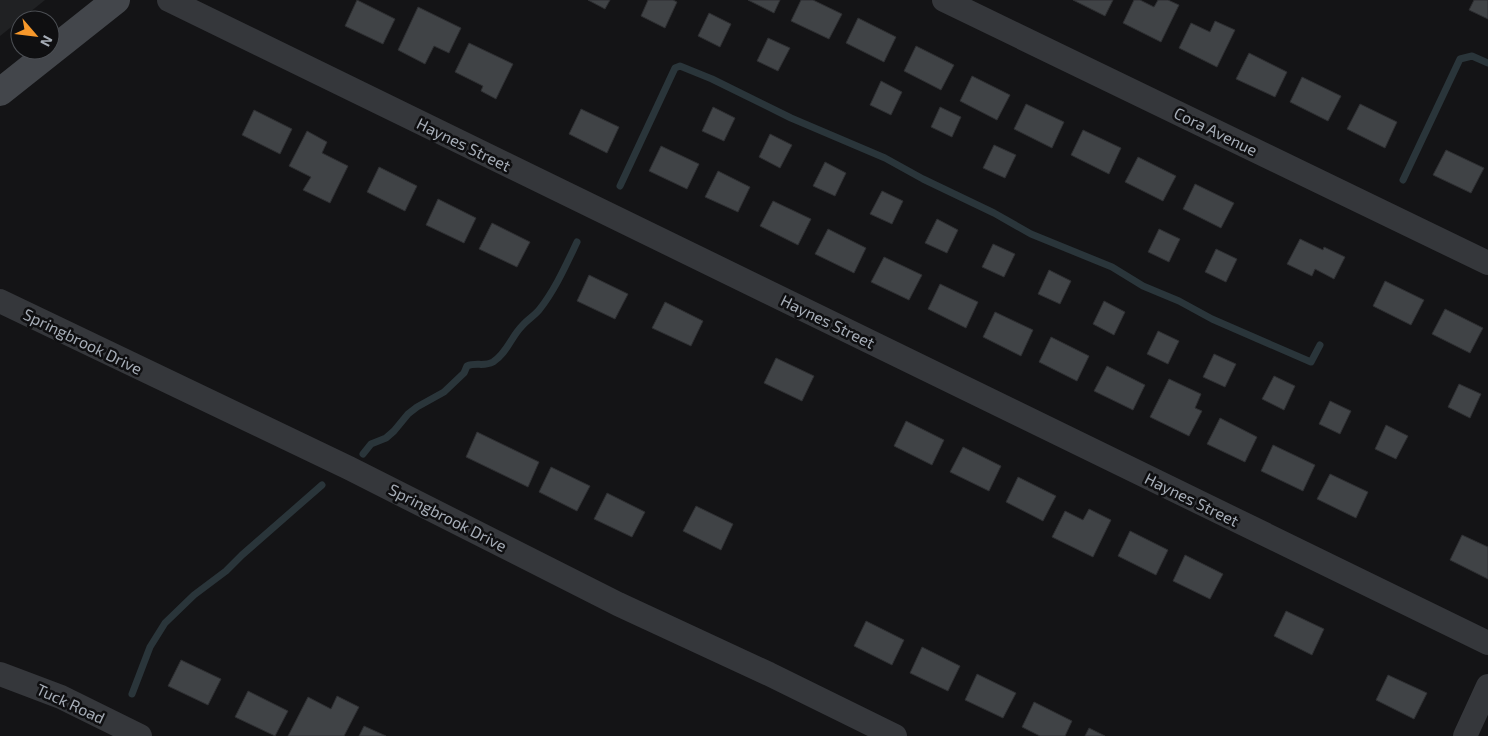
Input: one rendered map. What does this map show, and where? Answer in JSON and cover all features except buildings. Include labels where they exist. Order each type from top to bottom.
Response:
[{"type":"street","points":[[0,92],[116,0]]},
{"type":"street","name":"Haynes Street","points":[[169,0],[1488,643]]},
{"type":"street","name":"Cora Avenue","points":[[944,0],[1488,263]]},
{"type":"street","name":"Springbrook Drive","points":[[0,301],[349,468],[618,604],[769,674],[895,736]]},
{"type":"street","name":"Tuck Road","points":[[0,674],[61,697],[140,736]]},
{"type":"street","points":[[1465,736],[1488,686]]},
{"type":"shaded area","points":[[0,0],[45,0],[32,10],[10,10],[10,28],[0,36]]},
{"type":"waterway","points":[[1403,180],[1460,59],[1472,56],[1488,63]]},
{"type":"waterway","points":[[620,186],[675,68],[680,66],[712,79],[791,118],[885,158],[923,179],[994,213],[1031,234],[1112,267],[1143,286],[1179,301],[1212,319],[1311,362],[1320,345]]},
{"type":"waterway","points":[[363,454],[371,444],[386,438],[417,407],[444,392],[464,373],[467,366],[490,363],[498,358],[518,330],[545,302],[577,242]]},
{"type":"waterway","points":[[132,694],[150,647],[165,623],[194,595],[226,571],[322,485]]}]
